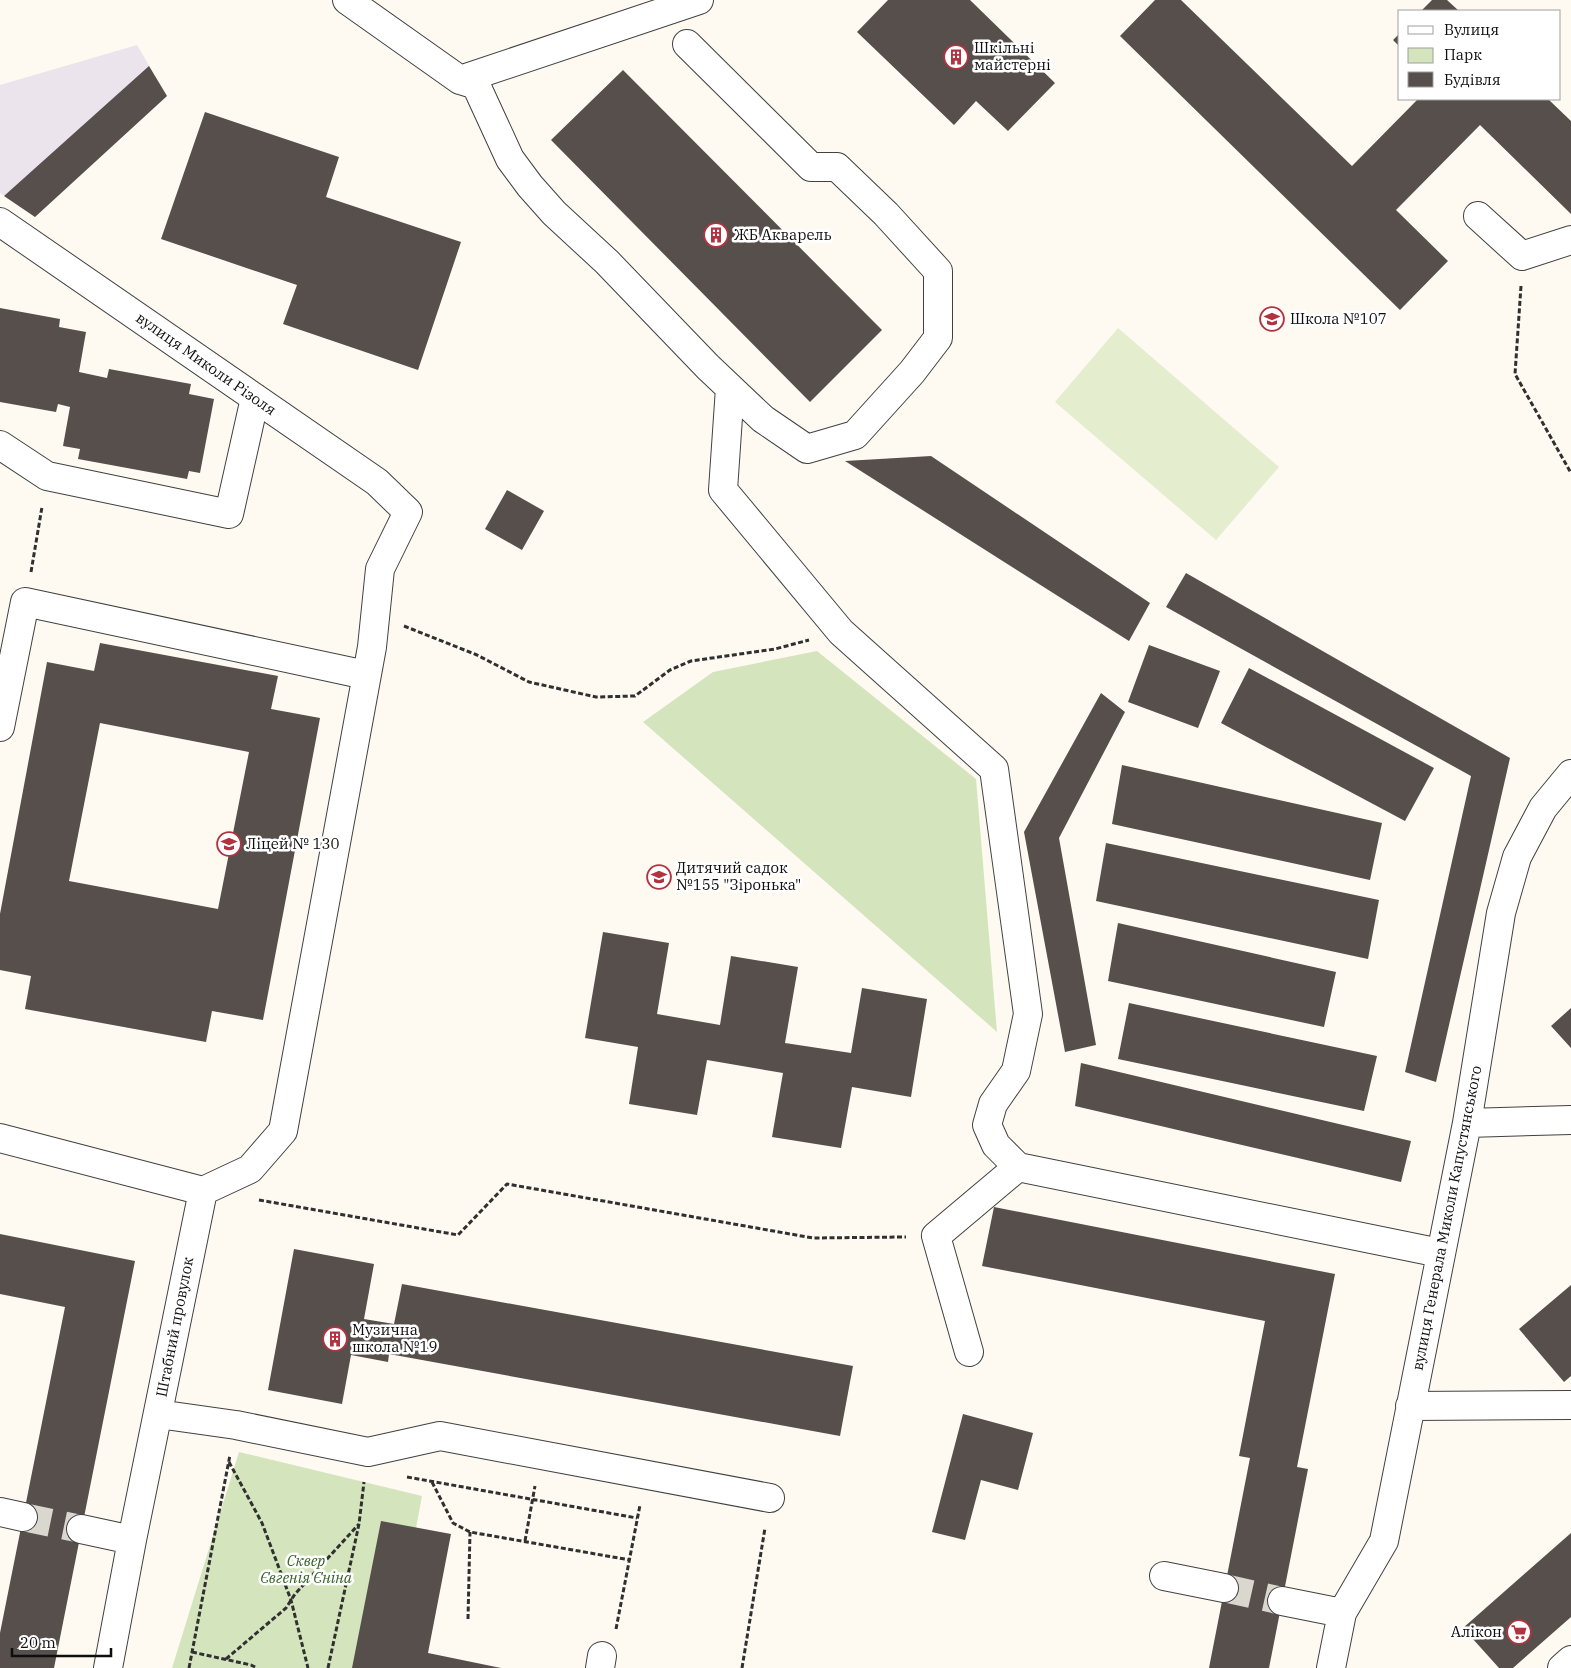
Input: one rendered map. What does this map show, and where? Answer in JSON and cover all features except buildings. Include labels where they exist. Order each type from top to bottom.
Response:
[{"type":"street","points":[[347,0],[460,80],[476,84],[510,159],[530,186],[554,213],[607,262],[708,367],[763,420],[807,449],[855,435],[912,372],[938,338],[938,271],[886,214],[837,167],[811,167],[687,44]]},
{"type":"street","points":[[460,80],[699,0]]},
{"type":"street","points":[[1478,216],[1522,256],[1571,240]]},
{"type":"street","name":"вулиця Миколи Різоля","points":[[0,222],[377,482],[408,512],[380,569],[376,615]]},
{"type":"street","points":[[730,388],[723,490],[841,632],[994,769],[1028,1014],[1016,1071],[993,1104],[987,1125],[996,1145],[1018,1167],[1440,1253]]},
{"type":"street","points":[[0,446],[48,476],[229,514],[255,398]]},
{"type":"street","points":[[0,727],[25,602],[366,675]]},
{"type":"street","points":[[0,1138],[203,1191],[250,1169],[283,1131],[376,615]]},
{"type":"street","name":"вулиця Генерала Миколи Капустянського","points":[[1330,1668],[1342,1613],[1384,1541],[1467,1123],[1501,913],[1517,858],[1543,808],[1571,774]]},
{"type":"street","points":[[1467,1123],[1571,1120]]},
{"type":"street","points":[[969,1352],[936,1236],[1018,1167]]},
{"type":"street","name":"Штабний провулок","points":[[108,1668],[203,1191]]},
{"type":"street","points":[[1410,1406],[1571,1405]]},
{"type":"street","points":[[158,1414],[236,1425],[368,1452],[440,1436],[770,1498]]},
{"type":"street","points":[[81,1529],[132,1540]]},
{"type":"street","points":[[1164,1576],[1224,1588]]},
{"type":"street","points":[[1282,1601],[1342,1613]]},
{"type":"street","points":[[1562,1668],[1571,1660]]},
{"type":"path","points":[[1522,256],[1515,374],[1571,473]]},
{"type":"path","points":[[25,602],[48,476]]},
{"type":"path","points":[[376,615],[477,655],[529,682],[596,697],[635,696],[670,670],[690,661],[776,649],[841,632]]},
{"type":"path","points":[[252,1199],[458,1234],[507,1184],[813,1238],[936,1236]]},
{"type":"path","points":[[189,1668],[236,1425]]},
{"type":"path","points":[[328,1668],[359,1524],[368,1452]]},
{"type":"path","points":[[525,1541],[541,1455]]},
{"type":"path","points":[[228,1462],[262,1523],[291,1600],[308,1668]]},
{"type":"path","points":[[606,1654],[630,1560],[645,1475]]},
{"type":"path","points":[[404,1476],[637,1518]]},
{"type":"path","points":[[432,1481],[453,1523],[470,1532],[630,1560]]},
{"type":"path","points":[[742,1668],[770,1498]]},
{"type":"path","points":[[226,1660],[286,1608],[359,1524]]},
{"type":"path","points":[[468,1619],[470,1532]]},
{"type":"path","points":[[192,1652],[257,1668]]},
{"type":"shaded area","points":[[137,45],[167,96],[35,217],[0,193],[0,85]]},
{"type":"green space","points":[[1118,328],[1279,467],[1216,540],[1055,402]]},
{"type":"green space","points":[[817,651],[976,779],[997,1032],[643,722],[713,672]]},
{"type":"green space","name":"Сквер Євгенія Єніна","points":[[239,1452],[422,1496],[390,1668],[172,1668]]},
{"type":"tunnel","points":[[23,1517],[81,1529]]},
{"type":"tunnel","points":[[1224,1588],[1282,1601]]},
{"type":"place","name":"Шкільні майстерні","points":[[956,57]]},
{"type":"place","name":"ЖБ Акварель","points":[[716,235]]},
{"type":"place","name":"Школа №107","points":[[1272,319]]},
{"type":"place","name":"Ліцей № 130","points":[[229,844]]},
{"type":"place","name":"Дитячий садок №155 \"Зіронька\"","points":[[659,877]]},
{"type":"place","name":"Музична школа №19","points":[[335,1339]]},
{"type":"place","name":"Алікон","points":[[1519,1632]]}]
